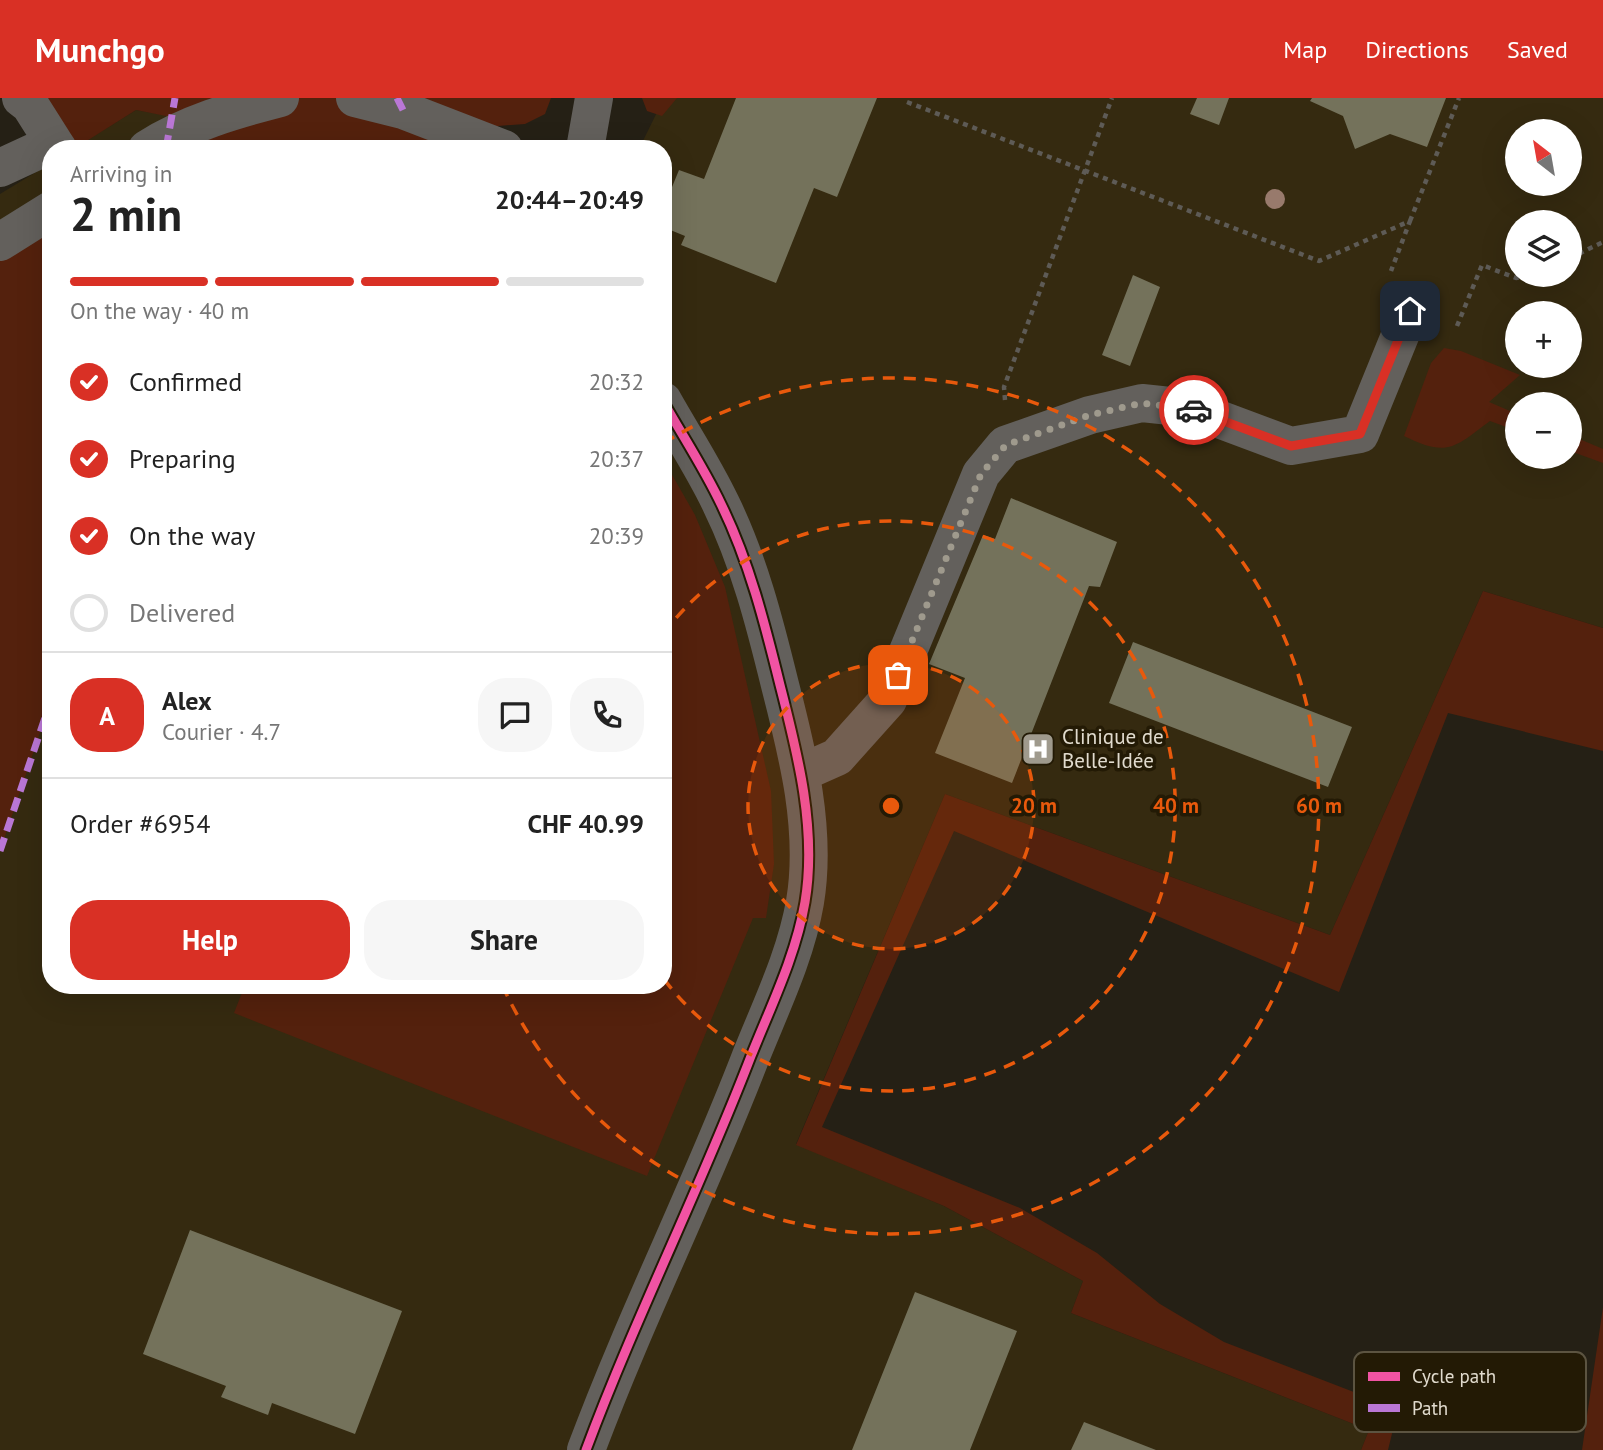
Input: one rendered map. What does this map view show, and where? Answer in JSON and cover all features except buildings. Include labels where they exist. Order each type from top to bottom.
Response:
[{"type":"street","points":[[21,98],[30,105],[52,140]]},
{"type":"street","points":[[162,140],[234,110],[280,98]]},
{"type":"street","points":[[355,98],[403,110],[481,140]]},
{"type":"street","points":[[587,140],[594,98]]},
{"type":"street","points":[[0,167],[42,151]]},
{"type":"street","points":[[0,242],[42,216]]},
{"type":"street","points":[[801,773],[837,757],[888,700],[981,474],[1006,445],[1090,415],[1142,403],[1189,408],[1291,446],[1360,434],[1410,311]]},
{"type":"street","points":[[586,1450],[625,1346],[712,1158],[795,944],[805,902],[810,855],[801,773],[771,649],[747,566],[721,503],[672,417]]},
{"type":"path","points":[[1006,445],[1004,387],[1112,98]]},
{"type":"path","points":[[1410,311],[1382,295],[1459,98]]},
{"type":"path","points":[[907,102],[1319,261],[1409,221]]},
{"type":"path","points":[[1582,252],[1603,242]]},
{"type":"path","points":[[1457,326],[1482,265],[1505,274]]},
{"type":"shaded area","points":[[21,98],[551,98],[545,114],[525,124],[498,126],[494,140],[154,140],[171,117],[136,110],[88,140],[65,140]]},
{"type":"shaded area","points":[[642,98],[677,98],[662,116],[647,111]]},
{"type":"shaded area","name":"Clinique de Belle-Idée","points":[[664,98],[1603,98],[1603,628],[1483,591],[1330,935],[945,794],[796,1144],[944,1206],[1083,1281],[1071,1313],[1354,1424],[1354,1432],[1368,1432],[1361,1450],[0,1450],[0,194],[42,168],[42,994],[672,994],[672,140],[643,140]]},
{"type":"shaded area","points":[[136,110],[304,140],[88,140]]},
{"type":"shaded area","points":[[42,217],[42,727],[0,851],[0,244]]},
{"type":"shaded area","points":[[1444,348],[1461,351],[1505,369],[1505,378],[1517,378],[1489,402],[1505,409],[1505,427],[1490,421],[1459,443],[1441,448],[1431,447],[1404,436],[1431,363]]},
{"type":"shaded area","points":[[1582,440],[1603,449],[1603,463],[1582,455]]},
{"type":"shaded area","points":[[672,475],[695,515],[725,587],[771,791],[774,864],[766,918],[753,918],[647,1176],[234,1013],[241,994],[672,994]]},
{"type":"shaded area","points":[[1483,591],[1603,628],[1603,751],[1448,713],[1339,992],[954,831],[822,1127],[1020,1208],[1097,1253],[1160,1304],[1224,1342],[1354,1392],[1354,1424],[1071,1313],[1083,1281],[944,1206],[796,1145],[945,794],[1330,935]]},
{"type":"shaded area","points":[[1603,1307],[1603,1450],[1582,1450]]},
{"type":"shaded area","points":[[1368,1432],[1392,1432],[1388,1450],[1361,1450]]},
{"type":"marked path","points":[[168,140],[175,98]]},
{"type":"marked path","points":[[397,98],[403,110]]},
{"type":"marked path","points":[[0,851],[42,727]]},
{"type":"cycle path","points":[[586,1450],[782,980],[801,922],[808,875],[807,820],[799,765],[755,593],[721,504],[672,417]]},
{"type":"way so far","points":[[898,675],[981,474],[1006,445],[1090,415],[1142,403],[1194,410]]},
{"type":"place","name":"Clinique de Belle-Idée","points":[[1038,749]]},
{"type":"route","points":[[1194,410],[1291,446],[1360,434],[1410,311]]}]
